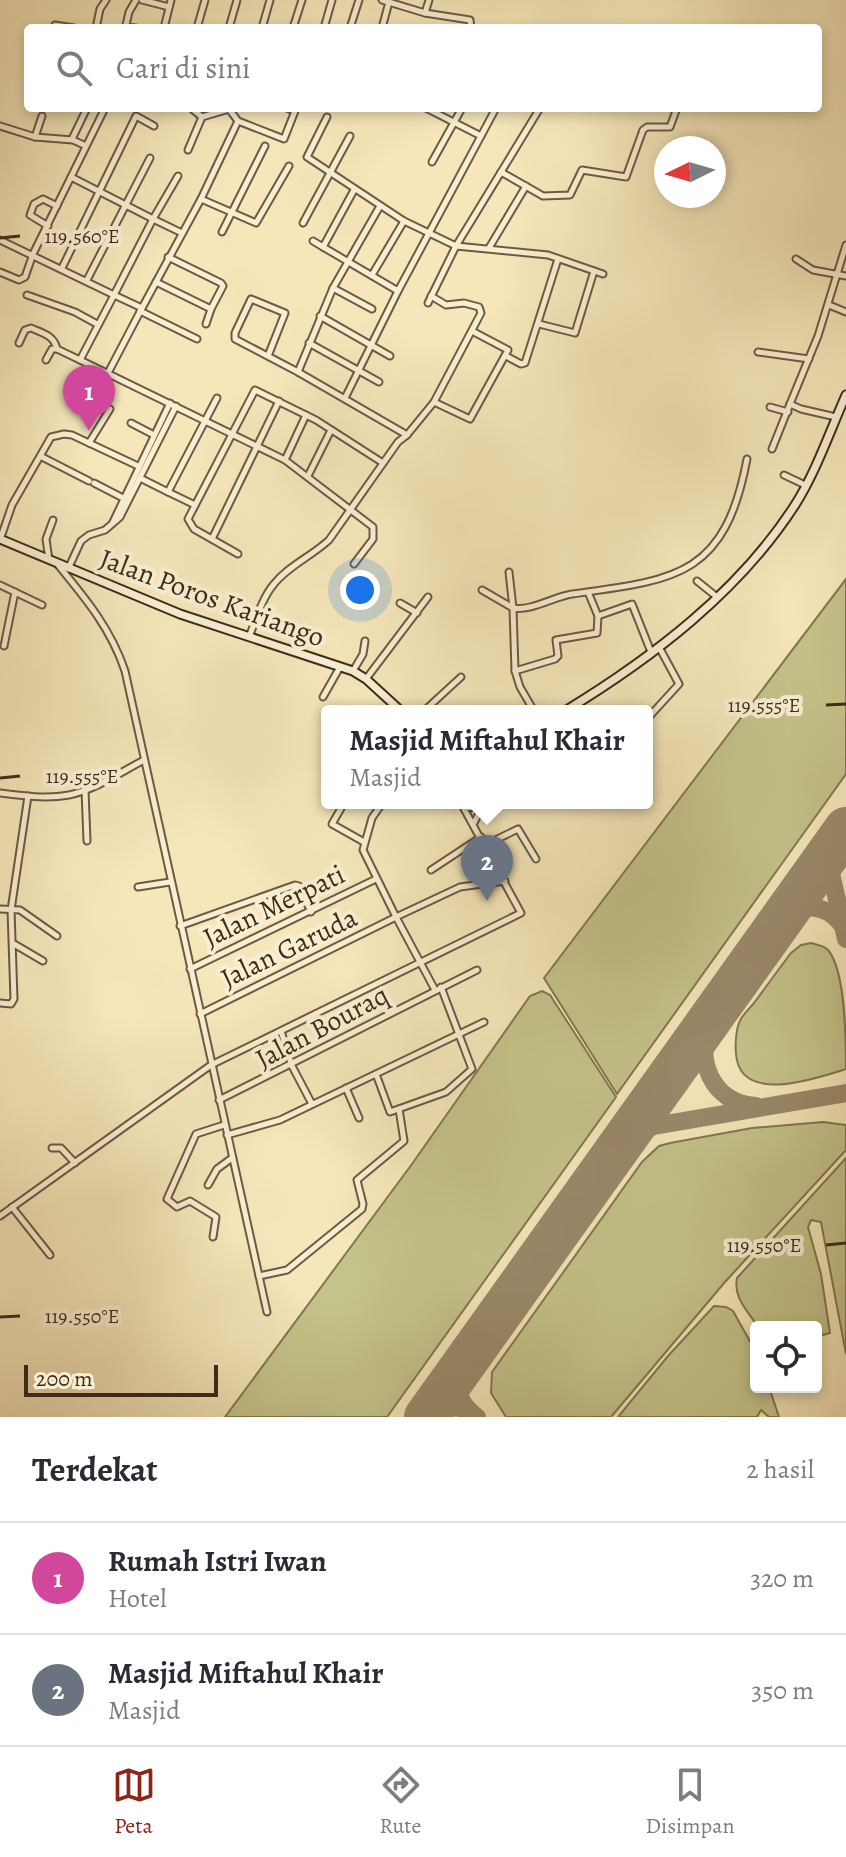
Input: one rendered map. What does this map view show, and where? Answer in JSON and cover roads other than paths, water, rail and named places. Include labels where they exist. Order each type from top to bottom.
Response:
[{"type":"main road","points":[[574,705],[690,623],[742,572],[795,504],[846,395]]},
{"type":"main road","name":"Jalan Poros Kariango","points":[[0,540],[180,614],[353,671],[394,705]]},
{"type":"street","points":[[97,24],[106,0]]},
{"type":"street","points":[[126,24],[129,12],[139,0],[170,3],[165,24]]},
{"type":"street","points":[[198,24],[205,0]]},
{"type":"street","points":[[230,24],[237,0]]},
{"type":"street","points":[[263,24],[270,0]]},
{"type":"street","points":[[294,24],[302,0]]},
{"type":"street","points":[[325,24],[332,0]]},
{"type":"street","points":[[351,24],[359,0]]},
{"type":"street","points":[[425,13],[429,0]]},
{"type":"street","points":[[383,24],[390,2],[425,13],[470,20],[473,24]]},
{"type":"street","points":[[73,140],[85,112]]},
{"type":"street","points":[[0,272],[21,280],[25,277],[33,254],[103,112]]},
{"type":"street","points":[[196,112],[202,117]]},
{"type":"street","points":[[202,117],[219,112]]},
{"type":"street","points":[[231,112],[238,121],[284,139],[294,112]]},
{"type":"street","points":[[435,112],[481,136]]},
{"type":"street","points":[[432,162],[460,112]]},
{"type":"street","points":[[345,398],[494,112]]},
{"type":"street","points":[[249,638],[271,586],[323,546],[352,510],[398,442],[434,402],[481,313],[479,307],[464,303],[446,305],[429,299],[456,246],[538,112]]},
{"type":"street","points":[[501,172],[543,196],[571,194],[582,170],[626,177],[643,130],[647,127],[670,127],[676,112]]},
{"type":"street","points":[[35,137],[42,116]]},
{"type":"street","points":[[62,268],[136,116],[154,126]]},
{"type":"street","points":[[188,150],[202,117]]},
{"type":"street","points":[[327,117],[307,157],[404,221],[456,246],[548,255],[603,274]]},
{"type":"street","points":[[108,373],[201,199],[238,121]]},
{"type":"street","points":[[0,126],[35,137],[73,140],[86,146]]},
{"type":"street","points":[[303,223],[350,136]]},
{"type":"street","points":[[222,232],[265,146]]},
{"type":"street","points":[[87,280],[150,158]]},
{"type":"street","points":[[201,199],[255,223],[289,166]]},
{"type":"street","points":[[80,360],[178,176]]},
{"type":"street","points":[[71,177],[182,233]]},
{"type":"street","points":[[489,248],[526,186]]},
{"type":"street","points":[[323,247],[354,190]]},
{"type":"street","points":[[48,226],[30,215],[34,204],[43,199],[57,206]]},
{"type":"street","points":[[298,372],[333,288],[380,206]]},
{"type":"street","points":[[372,275],[404,221]]},
{"type":"street","points":[[0,240],[87,280],[197,339]]},
{"type":"street","points":[[313,241],[398,291]]},
{"type":"street","points":[[772,449],[829,305],[846,248]]},
{"type":"street","points":[[168,257],[223,286],[206,324]]},
{"type":"street","points":[[506,356],[524,364],[558,259]]},
{"type":"street","points":[[796,259],[813,270],[846,276]]},
{"type":"street","points":[[539,324],[575,333],[594,271]]},
{"type":"street","points":[[156,282],[211,309]]},
{"type":"street","points":[[333,288],[372,309]]},
{"type":"street","points":[[27,295],[75,312],[97,324]]},
{"type":"street","points":[[268,356],[286,317],[285,313],[251,299],[234,338],[407,435]]},
{"type":"street","points":[[829,305],[846,312]]},
{"type":"street","points":[[320,316],[390,356]]},
{"type":"street","points":[[19,343],[23,333],[31,328],[53,339],[57,349]]},
{"type":"street","points":[[434,402],[470,419],[506,356],[507,349],[472,331]]},
{"type":"street","points":[[309,343],[379,382]]},
{"type":"street","points":[[46,360],[52,349],[57,349],[285,460],[373,527],[375,535],[354,564]]},
{"type":"street","points":[[758,352],[809,359]]},
{"type":"street","points":[[238,554],[189,525],[188,519],[256,389],[306,415],[383,463]]},
{"type":"street","points":[[168,492],[217,398]]},
{"type":"street","points":[[212,539],[279,401]]},
{"type":"street","points":[[790,404],[836,417]]},
{"type":"street","points":[[113,523],[138,466],[173,405]]},
{"type":"street","points":[[68,569],[81,541],[105,530],[120,517],[173,405]]},
{"type":"street","points":[[770,407],[788,412]]},
{"type":"street","points":[[89,443],[110,409]]},
{"type":"street","points":[[285,460],[306,415]]},
{"type":"street","points":[[131,423],[154,435]]},
{"type":"street","points":[[308,476],[331,430]]},
{"type":"street","points":[[0,540],[12,505],[42,457],[47,441],[56,434],[72,435],[138,466]]},
{"type":"street","points":[[42,457],[123,498]]},
{"type":"street","points":[[482,590],[513,608],[527,607],[559,596],[662,580],[697,562],[725,528],[741,491],[747,459]]},
{"type":"street","points":[[784,475],[805,485]]},
{"type":"street","points":[[140,478],[195,505]]},
{"type":"street","points":[[53,520],[46,539],[54,562],[96,612],[119,652],[267,1312]]},
{"type":"street","points":[[509,572],[515,671],[530,705]]},
{"type":"street","points":[[697,581],[717,597]]},
{"type":"street","points":[[0,585],[42,605]]},
{"type":"street","points":[[4,646],[15,592]]},
{"type":"street","points":[[515,671],[555,659],[558,656],[556,640],[597,633],[598,616],[588,592]]},
{"type":"street","points":[[366,679],[428,597]]},
{"type":"street","points":[[400,603],[417,613]]},
{"type":"street","points":[[598,616],[632,604],[651,652]]},
{"type":"street","points":[[353,671],[363,654],[365,641]]},
{"type":"street","points":[[653,712],[679,684],[659,647]]},
{"type":"street","points":[[323,697],[340,667]]},
{"type":"street","points":[[431,705],[461,677]]},
{"type":"street","points":[[0,793],[69,795],[144,760]]},
{"type":"street","points":[[85,790],[87,841]]},
{"type":"street","points":[[0,1003],[11,1004],[14,999],[11,910],[28,796]]},
{"type":"street","points":[[341,809],[332,824],[364,842]]},
{"type":"street","points":[[376,1074],[390,1112],[446,1092],[472,1069],[438,988],[419,962],[363,851],[378,809]]},
{"type":"street","points":[[1,1213],[211,1065],[521,913],[464,809]]},
{"type":"street","points":[[473,824],[479,809]]},
{"type":"street","points":[[485,845],[518,829],[536,859]]},
{"type":"street","points":[[431,870],[481,837]]},
{"type":"street","name":"Jalan Merpati","points":[[190,969],[376,879]]},
{"type":"street","name":"Jalan Garuda","points":[[200,1014],[460,887],[505,881]]},
{"type":"street","points":[[138,887],[170,882]]},
{"type":"street","points":[[180,926],[295,885],[299,886],[311,912]]},
{"type":"street","points":[[0,909],[20,910],[57,936]]},
{"type":"street","points":[[13,944],[43,961]]},
{"type":"street","name":"Jalan Bouraq","points":[[219,1100],[292,1066],[477,970]]},
{"type":"street","points":[[227,1135],[280,1120],[484,1022]]},
{"type":"street","points":[[281,1031],[292,1066],[312,1104]]},
{"type":"street","points":[[346,1088],[359,1118]]},
{"type":"street","points":[[259,1276],[287,1270],[362,1209],[357,1180],[404,1141],[399,1109]]},
{"type":"street","points":[[213,1237],[216,1217],[190,1201],[177,1207],[167,1195],[196,1134],[224,1125]]},
{"type":"street","points":[[52,1148],[59,1147],[75,1163]]},
{"type":"street","points":[[208,1185],[217,1169],[232,1158]]},
{"type":"street","points":[[12,1207],[50,1255]]},
{"type":"place","name":"Rumah Istri Iwan","points":[[89,431]]},
{"type":"place","name":"Masjid Miftahul Khair","points":[[487,901]]}]
